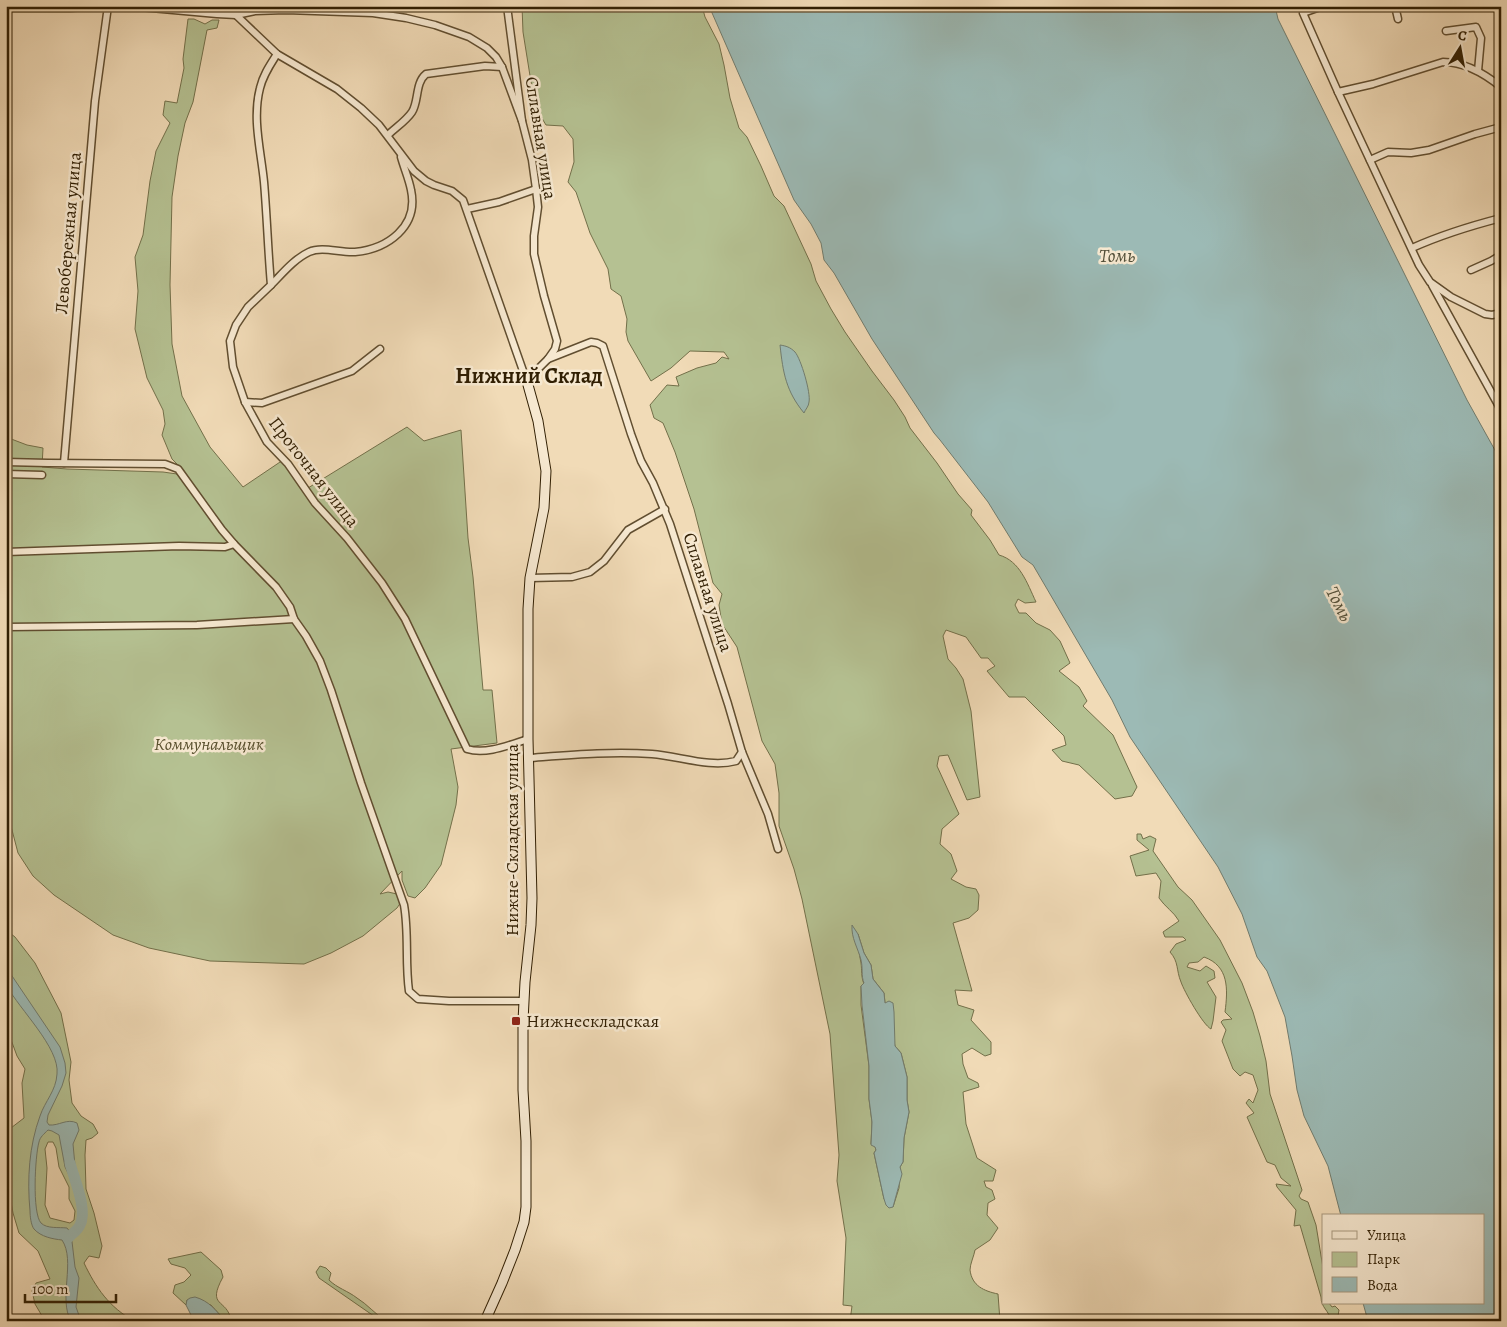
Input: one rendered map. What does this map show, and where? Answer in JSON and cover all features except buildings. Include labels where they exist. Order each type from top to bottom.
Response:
[{"type":"street","points":[[6,8],[97,6]]},
{"type":"street","name":"Левобережная улица","points":[[64,463],[95,101],[108,6]]},
{"type":"street","points":[[129,6],[204,14],[236,15],[255,11],[286,10],[374,13],[434,25],[469,36],[487,48],[496,57],[502,67],[522,121]]},
{"type":"street","name":"Сплавная улица","points":[[507,6],[522,121],[532,160],[538,207],[534,236],[534,254],[557,341],[548,359]]},
{"type":"street","points":[[1323,6],[1304,13],[1338,92],[1420,265],[1501,410]]},
{"type":"street","points":[[1395,6],[1398,19]]},
{"type":"street","points":[[236,15],[278,54],[337,89],[361,108],[388,135],[414,171],[426,181],[458,194],[464,200],[528,385]]},
{"type":"street","points":[[1446,31],[1476,27],[1481,38],[1478,71]]},
{"type":"street","points":[[271,285],[264,182],[257,126],[257,104],[260,87],[267,70],[278,54]]},
{"type":"street","points":[[1338,92],[1373,84],[1443,62],[1478,71],[1501,87]]},
{"type":"street","points":[[388,135],[411,113],[420,82],[426,74],[485,66],[502,67]]},
{"type":"street","points":[[1370,160],[1388,152],[1411,153],[1429,150],[1501,127]]},
{"type":"street","name":"Проточная улица","points":[[399,151],[412,191],[410,218],[400,232],[392,240],[370,249],[354,252],[319,250],[308,252],[299,259],[248,307],[236,325],[230,341],[234,367],[245,402],[267,442],[288,464],[315,503],[347,538],[396,604],[467,749],[480,751],[528,739]]},
{"type":"street","points":[[468,210],[499,202],[536,189]]},
{"type":"street","points":[[1412,248],[1436,237],[1501,218]]},
{"type":"street","points":[[1471,270],[1501,255]]},
{"type":"street","points":[[1430,282],[1451,296],[1485,314],[1501,313]]},
{"type":"street","name":"Сплавная улица","points":[[548,359],[591,342],[603,346],[641,461],[665,509],[742,752],[768,814],[778,849]]},
{"type":"street","points":[[245,402],[262,403],[352,370],[380,349]]},
{"type":"street","points":[[528,385],[537,370],[548,359]]},
{"type":"street","name":"Нижне-Складская улица","points":[[484,1321],[515,1250],[524,1222],[526,1207],[526,1141],[523,1090],[524,1001],[532,898],[528,758],[528,609],[530,578],[544,508],[546,471],[538,422],[528,385]]},
{"type":"street","points":[[6,462],[157,463],[171,465],[178,469],[234,544],[276,587],[290,607],[294,619],[306,636],[322,668],[400,891],[406,917],[407,979],[409,991],[418,999],[524,1001]]},
{"type":"street","points":[[6,474],[42,474]]},
{"type":"street","points":[[530,578],[572,577],[590,572],[604,562],[628,530],[665,509]]},
{"type":"street","points":[[6,552],[179,546],[224,547],[234,544]]},
{"type":"street","points":[[6,627],[197,625],[294,619]]},
{"type":"street","points":[[528,758],[596,753],[660,755],[717,763],[736,761],[742,752]]},
{"type":"green space","points":[[522,6],[702,6],[705,17],[719,44],[730,98],[739,128],[747,137],[774,196],[784,206],[811,264],[816,281],[831,309],[872,371],[894,400],[910,428],[958,494],[972,510],[971,515],[999,555],[1018,567],[1036,602],[1025,603],[1018,599],[1015,605],[1019,613],[1026,613],[1036,623],[1050,630],[1060,641],[1070,663],[1059,671],[1079,687],[1087,701],[1083,706],[1113,735],[1137,787],[1132,796],[1115,799],[1079,765],[1062,761],[1052,750],[1066,745],[1064,736],[1025,697],[1009,697],[987,671],[995,666],[988,658],[981,658],[966,637],[946,630],[943,636],[948,659],[963,679],[971,711],[980,797],[967,800],[948,755],[939,756],[937,766],[959,814],[942,829],[940,844],[951,854],[957,871],[951,879],[966,887],[976,889],[979,895],[978,910],[969,918],[953,923],[972,991],[955,990],[958,1005],[974,1010],[971,1020],[991,1042],[991,1054],[985,1056],[972,1048],[962,1054],[968,1078],[978,1083],[979,1087],[963,1092],[966,1124],[977,1158],[996,1170],[993,1181],[984,1181],[986,1187],[992,1190],[995,1199],[988,1203],[987,1215],[998,1228],[990,1240],[975,1250],[970,1270],[976,1284],[998,1294],[1000,1321],[850,1321],[852,1306],[843,1305],[846,1238],[837,1181],[839,1155],[830,1034],[802,899],[779,826],[779,793],[775,764],[762,741],[737,647],[722,624],[719,605],[722,594],[713,583],[694,509],[675,452],[663,423],[654,418],[650,405],[667,385],[679,386],[676,377],[697,368],[716,363],[722,357],[729,359],[724,352],[690,351],[671,368],[651,381],[628,341],[626,332],[627,319],[621,296],[611,289],[608,269],[590,233],[576,192],[568,182],[574,162],[573,139],[563,126],[546,125],[540,115],[538,98],[531,82],[523,32]],"holes":[[[858,934],[864,953],[871,965],[873,979],[884,993],[895,1046],[901,1053],[907,1077],[909,1112],[904,1138],[903,1162],[900,1167],[899,1188],[893,1207],[884,1199],[874,1153],[876,1150],[875,1146],[871,1144],[872,1122],[869,1099],[869,1066],[861,1005],[861,986],[864,984]]]},
{"type":"green space","name":"Коммунальщик","points":[[188,19],[194,19],[205,24],[212,20],[219,20],[217,28],[207,30],[193,102],[185,123],[178,156],[172,197],[170,285],[172,344],[182,396],[210,447],[243,487],[286,458],[308,488],[407,427],[424,441],[461,430],[468,538],[483,690],[492,690],[497,743],[451,749],[458,787],[456,805],[441,865],[425,888],[415,898],[408,896],[402,880],[402,871],[380,894],[388,892],[397,894],[401,902],[397,908],[363,936],[331,953],[304,964],[210,961],[149,948],[113,935],[54,895],[33,876],[18,853],[6,807],[6,437],[27,445],[43,448],[42,467],[177,474],[205,511],[212,510],[182,469],[172,459],[162,435],[165,424],[163,410],[147,378],[135,329],[138,291],[135,257],[143,235],[156,151],[170,123],[163,115],[165,101],[177,103],[184,68],[183,59]]},
{"type":"green space","points":[[1137,834],[1141,834],[1143,839],[1150,836],[1156,839],[1153,851],[1178,887],[1192,900],[1220,940],[1242,983],[1260,1036],[1266,1061],[1270,1094],[1302,1190],[1299,1196],[1308,1202],[1316,1225],[1322,1262],[1322,1304],[1300,1225],[1294,1226],[1296,1210],[1276,1184],[1291,1186],[1281,1178],[1275,1165],[1267,1162],[1247,1117],[1254,1113],[1246,1103],[1249,1099],[1253,1103],[1258,1090],[1253,1075],[1245,1072],[1240,1076],[1233,1069],[1222,1041],[1226,1030],[1221,1022],[1232,1019],[1225,1012],[1225,979],[1218,966],[1204,957],[1198,962],[1189,963],[1187,967],[1200,971],[1206,966],[1214,971],[1215,978],[1207,982],[1216,997],[1211,1029],[1199,1015],[1186,993],[1179,978],[1175,959],[1170,952],[1176,944],[1186,940],[1183,937],[1165,937],[1163,932],[1179,921],[1159,898],[1161,881],[1156,873],[1136,876],[1130,856],[1149,850],[1137,840]]},
{"type":"green space","points":[[6,930],[15,937],[35,963],[61,1013],[71,1062],[69,1080],[72,1103],[81,1116],[93,1124],[98,1133],[86,1140],[86,1189],[102,1246],[99,1258],[89,1256],[84,1263],[93,1281],[110,1303],[134,1321],[45,1321],[35,1304],[32,1291],[36,1283],[50,1279],[38,1251],[19,1233],[9,1191],[6,1186],[6,1134],[7,1131],[24,1118],[22,1083],[25,1069],[17,1056],[6,1021]],"holes":[[[48,1142],[53,1142],[56,1148],[59,1167],[69,1187],[69,1199],[75,1211],[74,1220],[70,1223],[50,1218],[45,1205],[47,1168],[45,1149]]]},
{"type":"green space","points":[[201,1252],[221,1270],[223,1277],[218,1287],[217,1298],[226,1308],[231,1320],[225,1321],[211,1305],[187,1300],[186,1305],[173,1293],[175,1285],[184,1282],[191,1275],[185,1268],[171,1264],[168,1259]]},
{"type":"green space","points":[[320,1266],[326,1268],[331,1273],[329,1280],[332,1283],[361,1300],[386,1321],[381,1321],[319,1278],[316,1272]]},
{"type":"green space","points":[[1322,1304],[1335,1306],[1339,1310],[1338,1316],[1341,1321],[1331,1321],[1329,1314]]},
{"type":"water","name":"Томь","points":[[709,6],[1275,6],[1278,19],[1467,400],[1501,461],[1501,1321],[1368,1321],[1363,1304],[1484,1304],[1484,1214],[1340,1214],[1328,1166],[1304,1116],[1297,1090],[1285,1017],[1267,971],[1257,957],[1242,914],[1218,867],[1130,737],[1112,700],[1033,565],[1022,557],[988,502],[934,433],[872,339],[834,273],[824,260],[821,243],[811,224],[794,200]]},
{"type":"water","points":[[780,345],[788,347],[795,352],[803,369],[809,398],[804,413],[793,397],[786,381]]},
{"type":"water","points":[[852,925],[858,934],[864,953],[871,965],[873,979],[884,993],[885,1003],[889,1001],[893,1003],[895,1046],[901,1053],[907,1077],[909,1112],[904,1138],[903,1162],[900,1167],[902,1174],[893,1207],[889,1208],[884,1199],[874,1153],[876,1150],[871,1145],[872,1122],[869,1099],[869,1066],[861,986],[864,983],[861,960],[854,939]]},
{"type":"water","points":[[6,967],[60,1047],[65,1063],[66,1073],[48,1115],[47,1122],[49,1125],[70,1121],[77,1123],[79,1130],[73,1144],[76,1176],[70,1177],[65,1167],[59,1135],[48,1130],[39,1142],[35,1197],[38,1217],[41,1223],[50,1227],[67,1228],[71,1233],[75,1267],[79,1278],[76,1307],[81,1321],[71,1321],[67,1312],[68,1269],[66,1249],[62,1240],[47,1237],[37,1232],[32,1225],[30,1215],[29,1187],[33,1139],[42,1111],[55,1086],[56,1064],[46,1041],[7,986]]},
{"type":"water","points":[[195,1297],[208,1303],[225,1321],[194,1321],[186,1305],[187,1300]]},
{"type":"waterway","points":[[69,1237],[77,1230],[82,1219],[80,1194],[70,1163]]},
{"type":"place","name":"Нижнескладская","points":[[516,1021]]},
{"type":"district","name":"Нижний Склад","points":[[529,376]]}]
